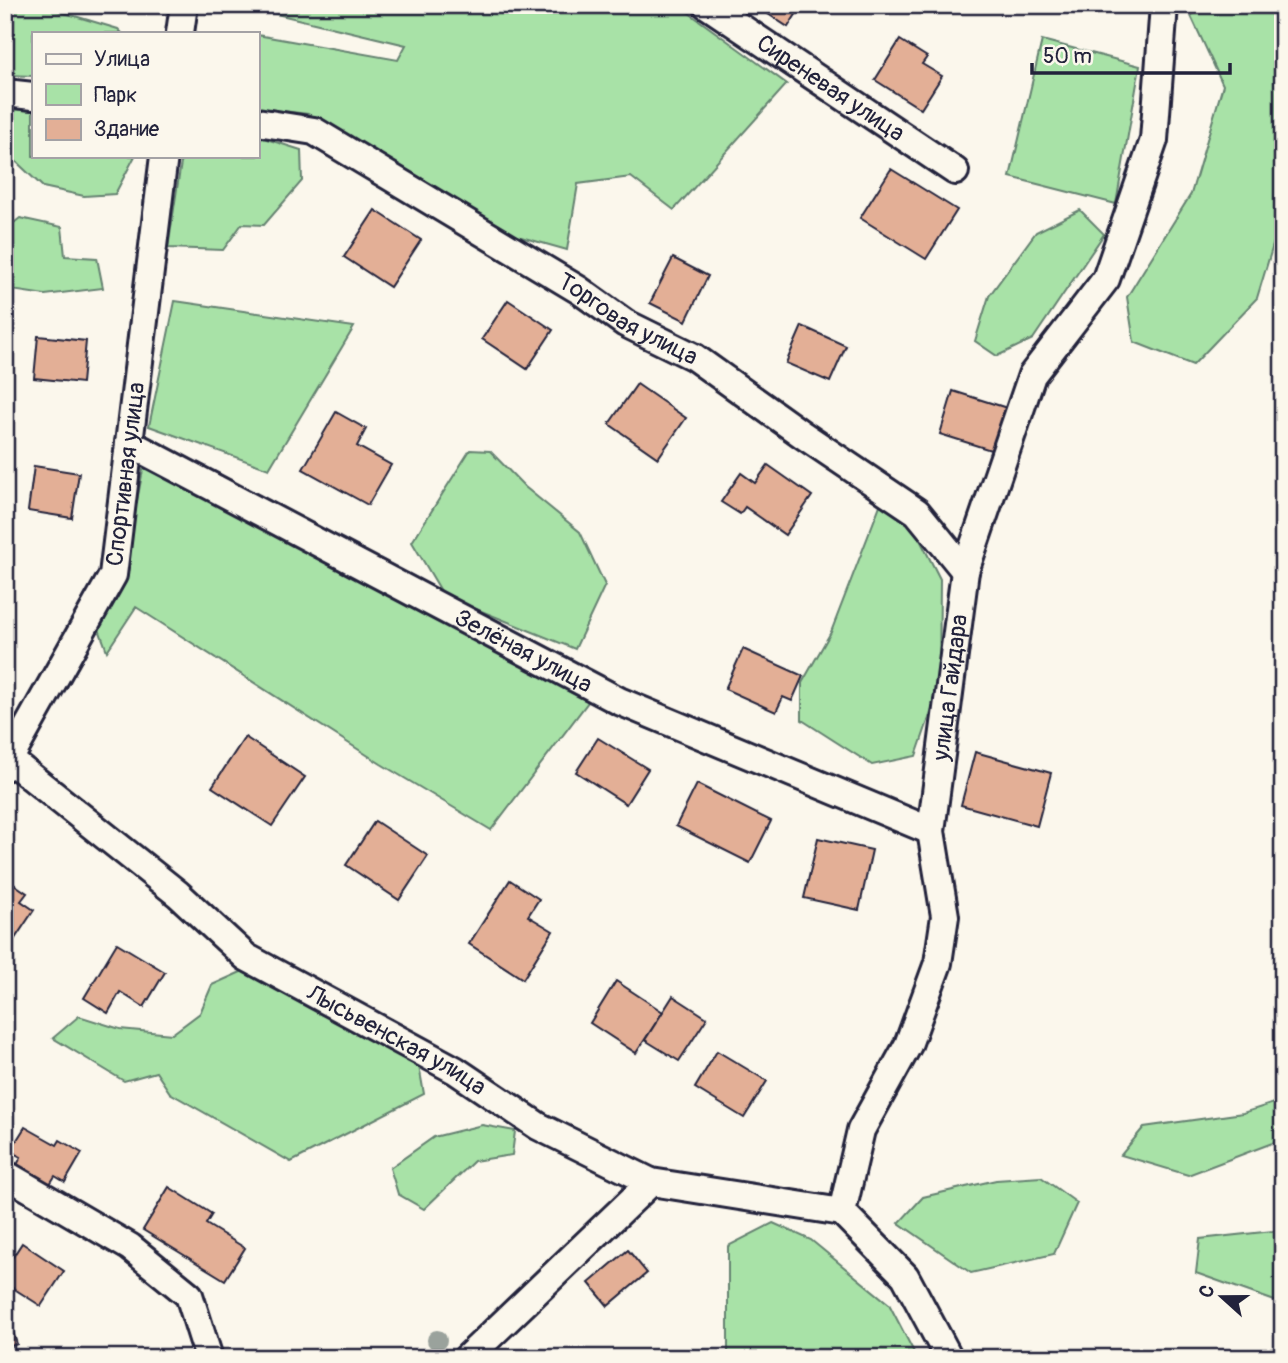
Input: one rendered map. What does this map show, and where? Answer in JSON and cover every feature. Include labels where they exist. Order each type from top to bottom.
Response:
[{"type":"street","points":[[180,32],[184,5]]},
{"type":"street","name":"Сиреневая улица","points":[[706,5],[955,171]]},
{"type":"street","name":"улица Гайдара","points":[[842,1212],[861,1130],[908,1045],[938,963],[945,916],[931,831],[965,571],[1032,374],[1106,279],[1154,140],[1164,5]]},
{"type":"street","points":[[5,93],[32,96]]},
{"type":"street","name":"Торговая улица","points":[[259,122],[314,131],[579,290],[625,323],[694,357],[917,512],[965,571]]},
{"type":"street","name":"Спортивная улица","points":[[7,761],[113,575],[164,158]]},
{"type":"street","name":"Зелёная улица","points":[[129,443],[619,701],[931,831]]},
{"type":"street","name":"Лысьвенская улица","points":[[7,761],[177,894],[246,957],[455,1070],[538,1126],[651,1182],[842,1212]]},
{"type":"street","points":[[5,1174],[130,1247],[189,1295],[209,1358]]},
{"type":"street","points":[[467,1358],[651,1182]]},
{"type":"street","points":[[842,1212],[905,1276],[950,1358]]},
{"type":"green space","points":[[5,5],[38,5],[121,32],[32,32],[32,76],[5,75]]},
{"type":"green space","points":[[239,5],[678,5],[787,84],[674,210],[631,177],[578,184],[567,250],[514,235],[308,114],[259,108],[259,35],[398,60],[406,45]]},
{"type":"green space","points":[[1200,5],[1268,5],[1283,17],[1283,212],[1257,298],[1193,365],[1134,342],[1127,297],[1191,194],[1223,85],[1191,16]]},
{"type":"green space","points":[[1042,40],[1140,66],[1116,204],[1010,177]]},
{"type":"green space","points":[[5,108],[32,111],[32,158],[134,158],[115,194],[84,196],[43,187],[5,151]]},
{"type":"green space","points":[[259,137],[301,150],[302,181],[264,225],[242,224],[223,250],[168,248],[182,158],[259,158]]},
{"type":"green space","points":[[1080,210],[1104,234],[1033,339],[997,356],[975,341],[989,296],[1036,232]]},
{"type":"green space","points":[[20,218],[62,227],[65,256],[97,258],[103,288],[45,295],[5,289],[5,230]]},
{"type":"green space","points":[[175,301],[354,327],[269,469],[149,426]]},
{"type":"green space","points":[[470,450],[490,451],[525,487],[580,532],[605,585],[575,649],[444,596],[412,542]]},
{"type":"green space","points":[[145,460],[423,614],[591,698],[491,830],[381,764],[136,607],[107,651],[99,629],[119,591]]},
{"type":"green space","points":[[882,500],[913,526],[940,579],[939,689],[916,756],[872,765],[802,720],[802,683],[831,632]]},
{"type":"green space","points":[[252,967],[419,1066],[424,1094],[291,1162],[170,1093],[156,1072],[124,1081],[53,1038],[79,1016],[120,1029],[172,1034],[200,1013],[212,985]]},
{"type":"green space","points":[[1283,1100],[1283,1139],[1188,1175],[1121,1155],[1144,1127],[1243,1113]]},
{"type":"green space","points":[[482,1125],[515,1131],[512,1155],[474,1161],[424,1209],[398,1194],[390,1168],[434,1137]]},
{"type":"green space","points":[[1041,1177],[1077,1203],[1054,1254],[971,1273],[899,1223],[923,1197],[996,1180]]},
{"type":"green space","points":[[773,1223],[811,1240],[889,1304],[917,1358],[728,1358],[728,1246]]},
{"type":"green space","points":[[1283,1230],[1283,1304],[1196,1273],[1200,1239]]},
{"type":"building","points":[[770,5],[802,5],[788,27],[765,12]]},
{"type":"building","points":[[900,40],[927,57],[922,64],[942,76],[921,109],[875,80]]},
{"type":"building","points":[[891,169],[957,210],[926,259],[860,218]]},
{"type":"building","points":[[375,210],[421,240],[390,287],[344,257]]},
{"type":"building","points":[[673,258],[708,276],[686,321],[650,303]]},
{"type":"building","points":[[508,300],[553,330],[527,369],[482,339]]},
{"type":"building","points":[[802,326],[846,346],[830,382],[786,363]]},
{"type":"building","points":[[38,336],[86,341],[82,383],[34,378]]},
{"type":"building","points":[[637,384],[686,418],[658,458],[609,424]]},
{"type":"building","points":[[953,391],[1007,408],[994,451],[940,434]]},
{"type":"building","points":[[336,412],[366,429],[357,446],[391,465],[368,505],[303,469]]},
{"type":"building","points":[[768,465],[812,496],[785,535],[745,507],[740,514],[721,502],[741,473],[755,483]]},
{"type":"building","points":[[34,466],[79,473],[72,518],[28,511]]},
{"type":"building","points":[[743,649],[803,676],[792,701],[783,697],[776,712],[725,689]]},
{"type":"building","points":[[245,737],[305,777],[272,826],[212,787]]},
{"type":"building","points":[[598,738],[648,769],[626,804],[576,772]]},
{"type":"building","points":[[975,752],[1051,773],[1037,826],[961,805]]},
{"type":"building","points":[[697,784],[771,821],[750,863],[676,826]]},
{"type":"building","points":[[375,821],[428,856],[399,900],[346,865]]},
{"type":"building","points":[[818,838],[872,850],[859,910],[804,898]]},
{"type":"building","points":[[5,878],[27,893],[21,901],[34,910],[12,943],[5,938]]},
{"type":"building","points":[[510,880],[539,899],[528,916],[553,931],[523,979],[469,944]]},
{"type":"building","points":[[117,943],[165,972],[144,1007],[120,992],[108,1013],[84,998]]},
{"type":"building","points":[[616,981],[663,1012],[636,1053],[590,1023]]},
{"type":"building","points":[[673,996],[707,1018],[679,1061],[645,1040]]},
{"type":"building","points":[[717,1051],[767,1081],[744,1118],[695,1088]]},
{"type":"building","points":[[25,1127],[57,1145],[60,1140],[82,1153],[65,1182],[55,1176],[50,1184],[17,1165],[21,1157],[10,1151]]},
{"type":"building","points":[[169,1187],[212,1214],[206,1224],[245,1248],[225,1280],[143,1230]]},
{"type":"building","points":[[22,1243],[64,1271],[41,1306],[5,1283],[5,1269]]},
{"type":"building","points":[[628,1250],[647,1273],[608,1306],[589,1283]]},
{"type":"building","points":[[8,1316],[17,1344],[5,1348],[5,1317]]},
{"type":"building","points":[[320,1350],[323,1358],[296,1358]]},
{"type":"building","points":[[268,1351],[270,1358],[250,1358],[250,1357]]}]
